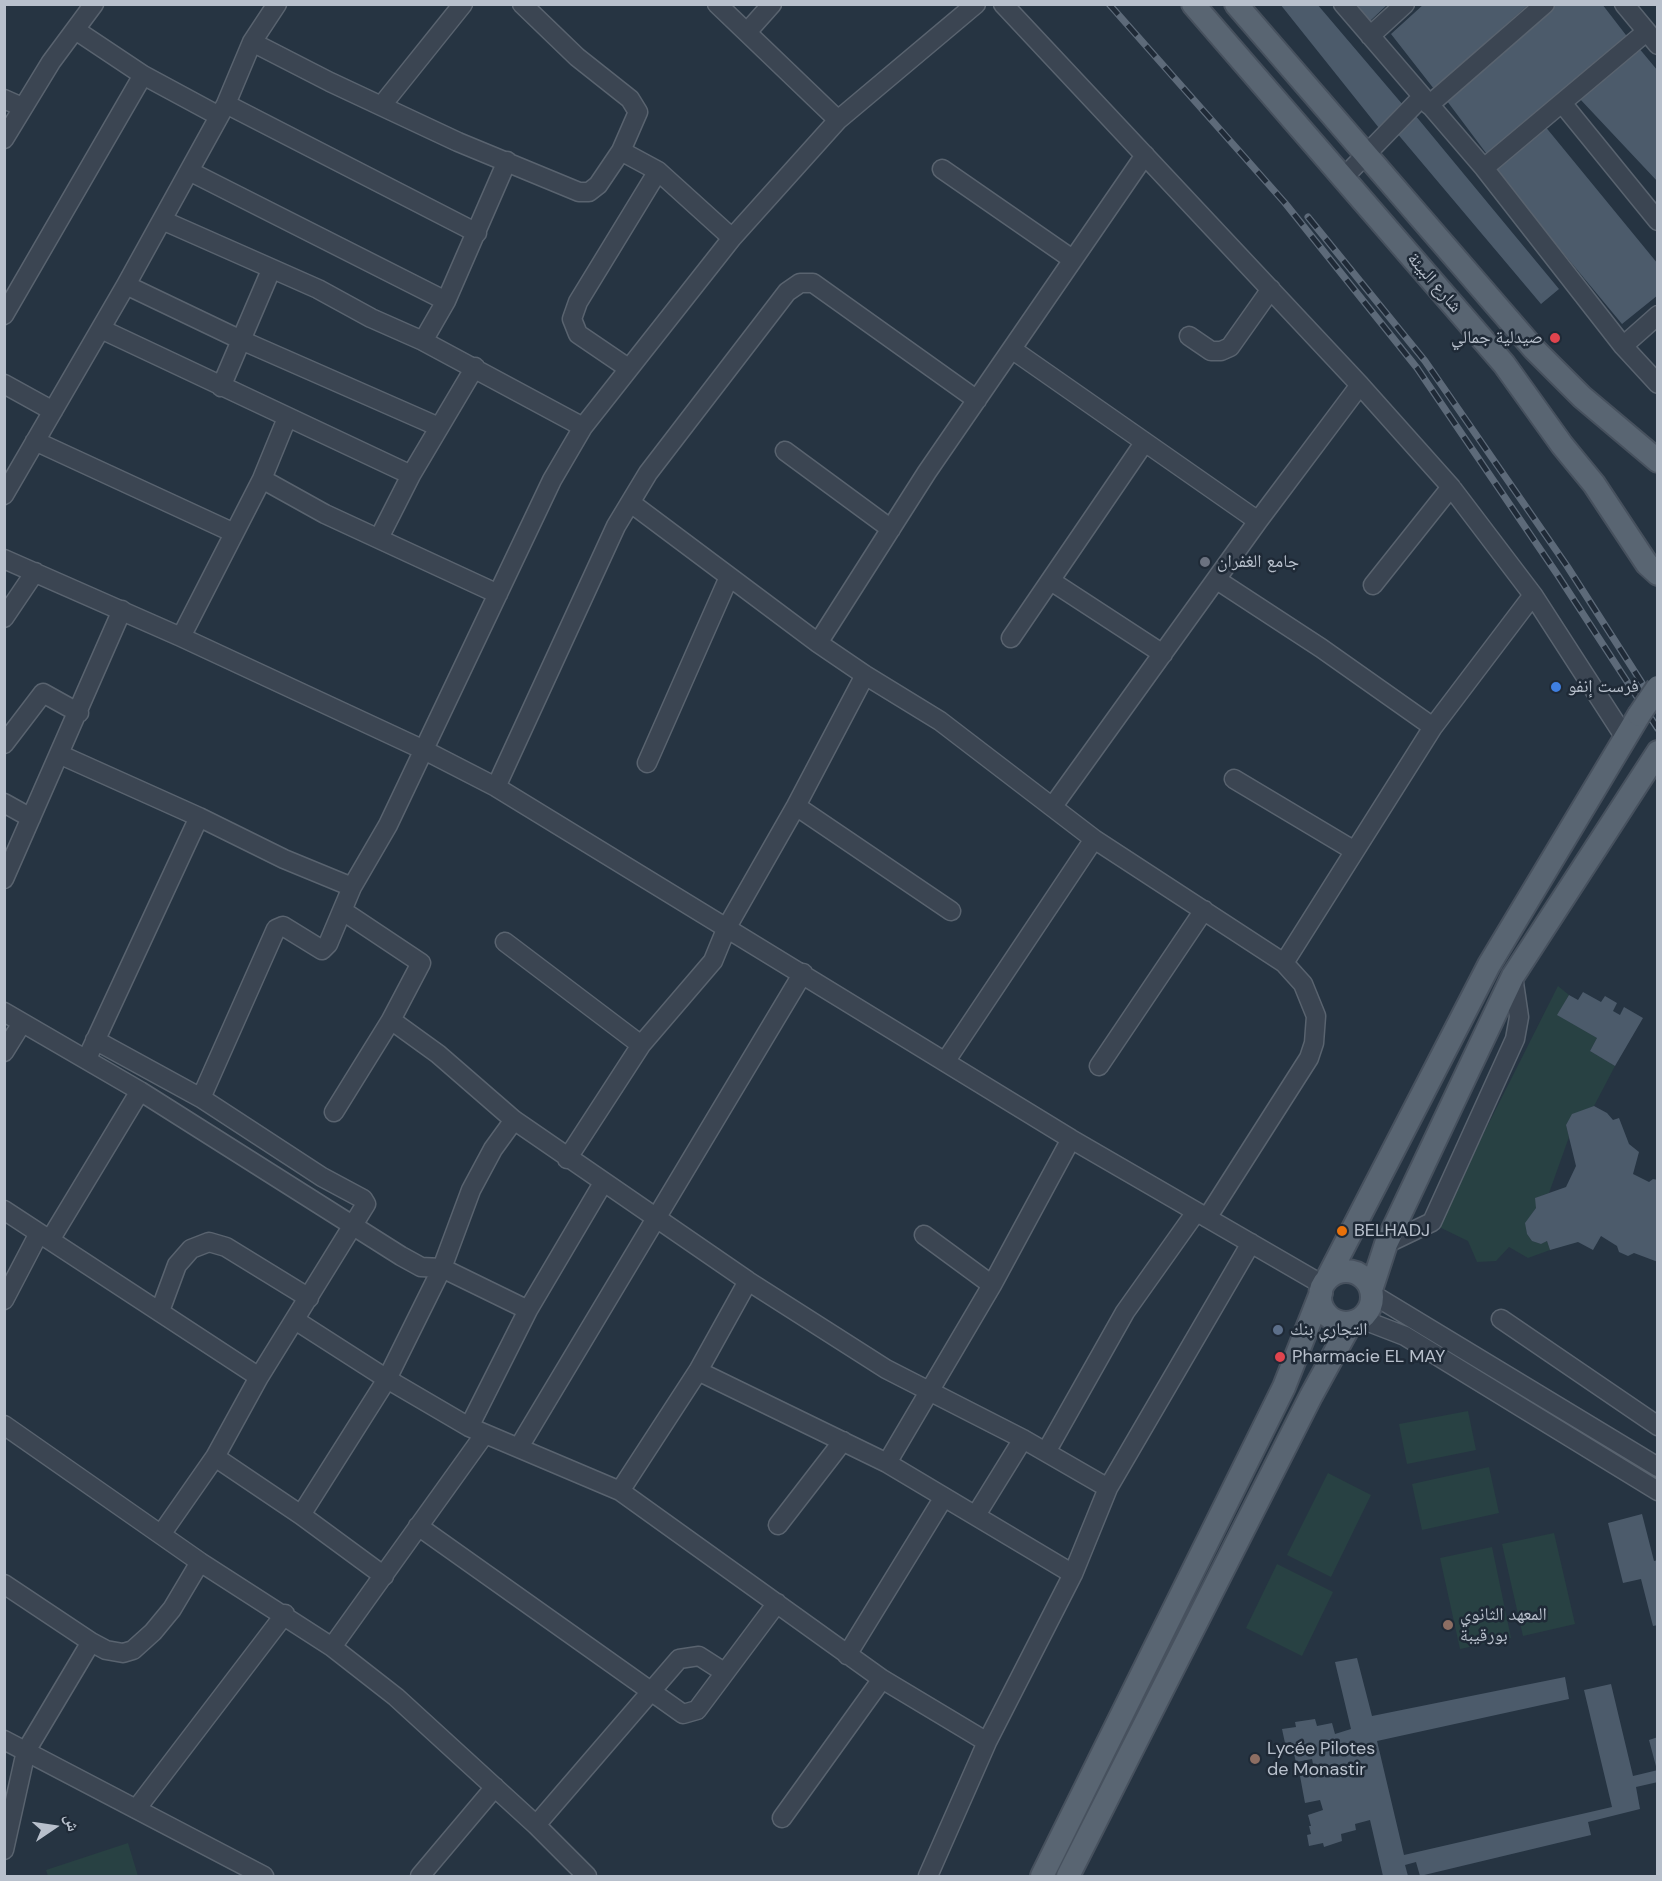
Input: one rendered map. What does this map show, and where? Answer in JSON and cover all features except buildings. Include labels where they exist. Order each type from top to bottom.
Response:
[{"type":"main road","name":"شارع البيئة","points":[[1193,4],[1504,364],[1562,445],[1594,484],[1647,564],[1658,574]]},
{"type":"main road","name":"شارع البيئة","points":[[1236,4],[1534,349],[1582,397],[1655,453]]},
{"type":"main road","points":[[1315,146],[1340,125]]},
{"type":"main road","points":[[1042,1876],[1284,1387],[1324,1286],[1489,965],[1624,736],[1658,687]]},
{"type":"main road","points":[[1068,1876],[1311,1396],[1356,1321],[1370,1307],[1371,1292],[1386,1244],[1513,976],[1655,760]]},
{"type":"main road","points":[[1356,1321],[1335,1321],[1328,1316],[1323,1309],[1324,1286],[1334,1274],[1348,1271],[1363,1277],[1371,1292]]},
{"type":"street","points":[[4,139],[51,62],[77,31],[94,4]]},
{"type":"street","points":[[4,495],[126,285],[222,110],[252,42],[277,4]]},
{"type":"street","points":[[382,105],[463,4]]},
{"type":"street","points":[[252,42],[382,105],[507,161],[579,192],[589,192],[598,185],[621,151],[636,119],[638,112],[636,106],[578,57],[522,4]]},
{"type":"street","points":[[717,4],[748,31],[838,120]]},
{"type":"street","points":[[748,31],[772,4]]},
{"type":"street","points":[[201,1098],[276,929],[283,926],[322,950],[328,945],[351,887],[388,825],[426,751],[552,480],[583,427],[732,238],[838,120],[976,4]]},
{"type":"street","points":[[1003,4],[1271,289],[1451,487],[1533,595],[1624,736]]},
{"type":"street","points":[[1343,4],[1484,168],[1623,346],[1658,384]]},
{"type":"street","points":[[1370,36],[1405,4]]},
{"type":"street","points":[[1343,178],[1426,101],[1545,4]]},
{"type":"street","points":[[1484,168],[1562,103],[1652,38],[1624,4]]},
{"type":"street","points":[[77,31],[143,75],[222,110],[477,233]]},
{"type":"street","points":[[4,315],[143,75]]},
{"type":"street","points":[[4,99],[22,107]]},
{"type":"street","points":[[1562,103],[1658,220]]},
{"type":"street","points":[[621,151],[658,171],[732,238]]},
{"type":"street","points":[[818,643],[976,400],[1013,350],[1072,259],[1145,155]]},
{"type":"street","points":[[423,341],[446,301],[507,161]]},
{"type":"street","points":[[942,169],[1072,259]]},
{"type":"street","points":[[189,171],[446,301]]},
{"type":"street","points":[[628,368],[578,334],[572,319],[578,302],[658,171]]},
{"type":"street","points":[[162,220],[476,367],[583,427]]},
{"type":"street","points":[[221,387],[271,270]]},
{"type":"street","points":[[496,787],[616,526],[648,473],[787,292],[800,282],[813,283],[976,400]]},
{"type":"street","points":[[126,285],[241,340],[439,427]]},
{"type":"street","points":[[1189,336],[1211,351],[1221,351],[1230,347],[1271,289]]},
{"type":"street","points":[[1623,346],[1658,315]]},
{"type":"street","points":[[101,329],[411,475]]},
{"type":"street","points":[[1013,350],[1258,521]]},
{"type":"street","points":[[379,538],[411,475],[476,367]]},
{"type":"street","points":[[4,384],[53,411]]},
{"type":"street","points":[[1053,806],[1258,521],[1360,385]]},
{"type":"street","points":[[180,636],[232,532],[262,479],[287,418]]},
{"type":"street","points":[[35,441],[232,532]]},
{"type":"street","points":[[1011,638],[1144,443]]},
{"type":"street","points":[[785,451],[891,529]]},
{"type":"street","points":[[262,479],[325,514],[498,594]]},
{"type":"street","points":[[1373,585],[1451,487]]},
{"type":"street","points":[[631,502],[818,643],[940,721],[1094,839],[1284,963],[1303,984],[1312,1003],[1316,1016],[1314,1043],[1309,1058],[1201,1215],[1125,1312],[1046,1452]]},
{"type":"street","points":[[4,559],[180,636],[426,751],[496,787],[1071,1139],[1324,1286]]},
{"type":"street","points":[[4,618],[35,572]]},
{"type":"street","points":[[647,764],[729,578]]},
{"type":"street","points":[[1217,580],[1321,648],[1432,727]]},
{"type":"street","points":[[1052,581],[1163,654]]},
{"type":"street","points":[[1284,963],[1432,727],[1533,595]]},
{"type":"street","points":[[5,875],[61,755],[122,610]]},
{"type":"street","points":[[567,1159],[641,1045],[712,961],[727,927],[796,806],[865,675]]},
{"type":"street","points":[[4,744],[42,693],[79,713]]},
{"type":"street","points":[[61,755],[199,816],[284,859],[351,887]]},
{"type":"street","points":[[1234,779],[1353,850]]},
{"type":"street","points":[[4,803],[31,818]]},
{"type":"street","points":[[796,806],[951,912]]},
{"type":"street","points":[[87,1059],[199,816]]},
{"type":"street","points":[[945,1062],[1094,839]]},
{"type":"street","points":[[1099,1066],[1204,910]]},
{"type":"street","points":[[334,1112],[391,1020],[421,963],[343,911]]},
{"type":"street","points":[[505,942],[641,1045]]},
{"type":"street","points":[[519,1447],[803,973]]},
{"type":"street","points":[[1386,1244],[1432,1222],[1515,1039],[1519,1017],[1513,976]]},
{"type":"street","points":[[4,1012],[140,1091],[352,1227],[421,1267],[442,1268],[528,1310]]},
{"type":"street","points":[[391,1020],[438,1054],[514,1120],[567,1159],[748,1281],[886,1369],[1023,1439],[1108,1488]]},
{"type":"street","points":[[4,1052],[22,1023]]},
{"type":"street","points":[[95,1040],[201,1098],[322,1177],[363,1199],[366,1204],[259,1377],[215,1457],[162,1533]]},
{"type":"street","points":[[4,1300],[140,1091]]},
{"type":"street","points":[[301,1515],[387,1379],[442,1268],[471,1190],[494,1149],[514,1120]]},
{"type":"street","points":[[887,1463],[992,1285],[1071,1139]]},
{"type":"street","points":[[332,1647],[418,1526],[477,1431],[528,1310],[603,1183]]},
{"type":"street","points":[[4,1210],[259,1377]]},
{"type":"street","points":[[924,1235],[992,1285]]},
{"type":"street","points":[[159,1311],[177,1265],[191,1249],[209,1242],[226,1247],[309,1298]]},
{"type":"street","points":[[928,1876],[987,1742],[1073,1574],[1108,1488],[1251,1243]]},
{"type":"street","points":[[620,1491],[698,1371],[748,1281]]},
{"type":"street","points":[[1371,1292],[1658,1467]]},
{"type":"street","points":[[1501,1319],[1658,1426]]},
{"type":"street","points":[[295,1320],[387,1379],[477,1431],[620,1491],[882,1679],[987,1742]]},
{"type":"street","points":[[1356,1321],[1405,1336],[1658,1491]]},
{"type":"street","points":[[698,1371],[887,1463],[1073,1574]]},
{"type":"street","points":[[4,1425],[162,1533],[200,1562],[285,1614],[332,1647],[396,1697],[536,1825],[587,1876]]},
{"type":"street","points":[[976,1515],[1023,1439]]},
{"type":"street","points":[[778,1525],[843,1441]]},
{"type":"street","points":[[215,1457],[301,1515],[384,1576]]},
{"type":"street","points":[[847,1655],[944,1497]]},
{"type":"street","points":[[418,1526],[683,1714],[697,1710],[777,1603]]},
{"type":"street","points":[[4,1584],[91,1642],[114,1652],[133,1650],[153,1632],[172,1609],[200,1562]]},
{"type":"street","points":[[137,1808],[285,1614]]},
{"type":"street","points":[[4,1850],[26,1751],[91,1642]]},
{"type":"street","points":[[536,1825],[675,1664],[685,1657],[699,1656],[724,1672]]},
{"type":"street","points":[[782,1818],[882,1679]]},
{"type":"street","points":[[4,1740],[264,1876]]},
{"type":"street","points":[[420,1876],[495,1787]]},
{"type":"green space","points":[[1558,986],[1569,995],[1558,1015],[1597,1038],[1590,1051],[1615,1066],[1594,1106],[1572,1115],[1566,1125],[1569,1137],[1549,1193],[1536,1198],[1536,1208],[1526,1223],[1527,1234],[1532,1241],[1541,1244],[1547,1241],[1550,1250],[1528,1258],[1509,1247],[1496,1261],[1477,1262],[1468,1241],[1437,1226]]},
{"type":"green space","points":[[1468,1411],[1476,1450],[1407,1464],[1399,1424]]},
{"type":"green space","points":[[1489,1467],[1499,1513],[1422,1530],[1412,1484]]},
{"type":"green space","points":[[1328,1473],[1371,1495],[1331,1577],[1287,1555]]},
{"type":"green space","points":[[1554,1533],[1575,1624],[1523,1636],[1502,1544]]},
{"type":"green space","points":[[1492,1547],[1511,1638],[1460,1649],[1440,1558]]},
{"type":"green space","points":[[1277,1564],[1333,1592],[1302,1656],[1246,1628]]},
{"type":"green space","points":[[128,1843],[138,1876],[48,1876],[46,1870]]},
{"type":"railway","points":[[1109,4],[1285,203],[1417,368],[1557,574],[1658,729]]},
{"type":"railway","points":[[1308,217],[1425,361],[1567,566],[1658,708]]},
{"type":"place","name":"صيدلية جمالي","points":[[1555,338]]},
{"type":"place","name":"جامع الغفران","points":[[1205,562]]},
{"type":"place","name":"فرست إنفو","points":[[1556,687]]},
{"type":"place","name":"BELHADJ","points":[[1342,1231]]},
{"type":"place","name":"التجاري بنك","points":[[1278,1330]]},
{"type":"place","name":"Pharmacie EL MAY","points":[[1280,1357]]},
{"type":"place","name":"المعهد الثانوي بورقيبة","points":[[1448,1625]]},
{"type":"place","name":"Lycée Pilotes de Monastir","points":[[1255,1759]]}]
